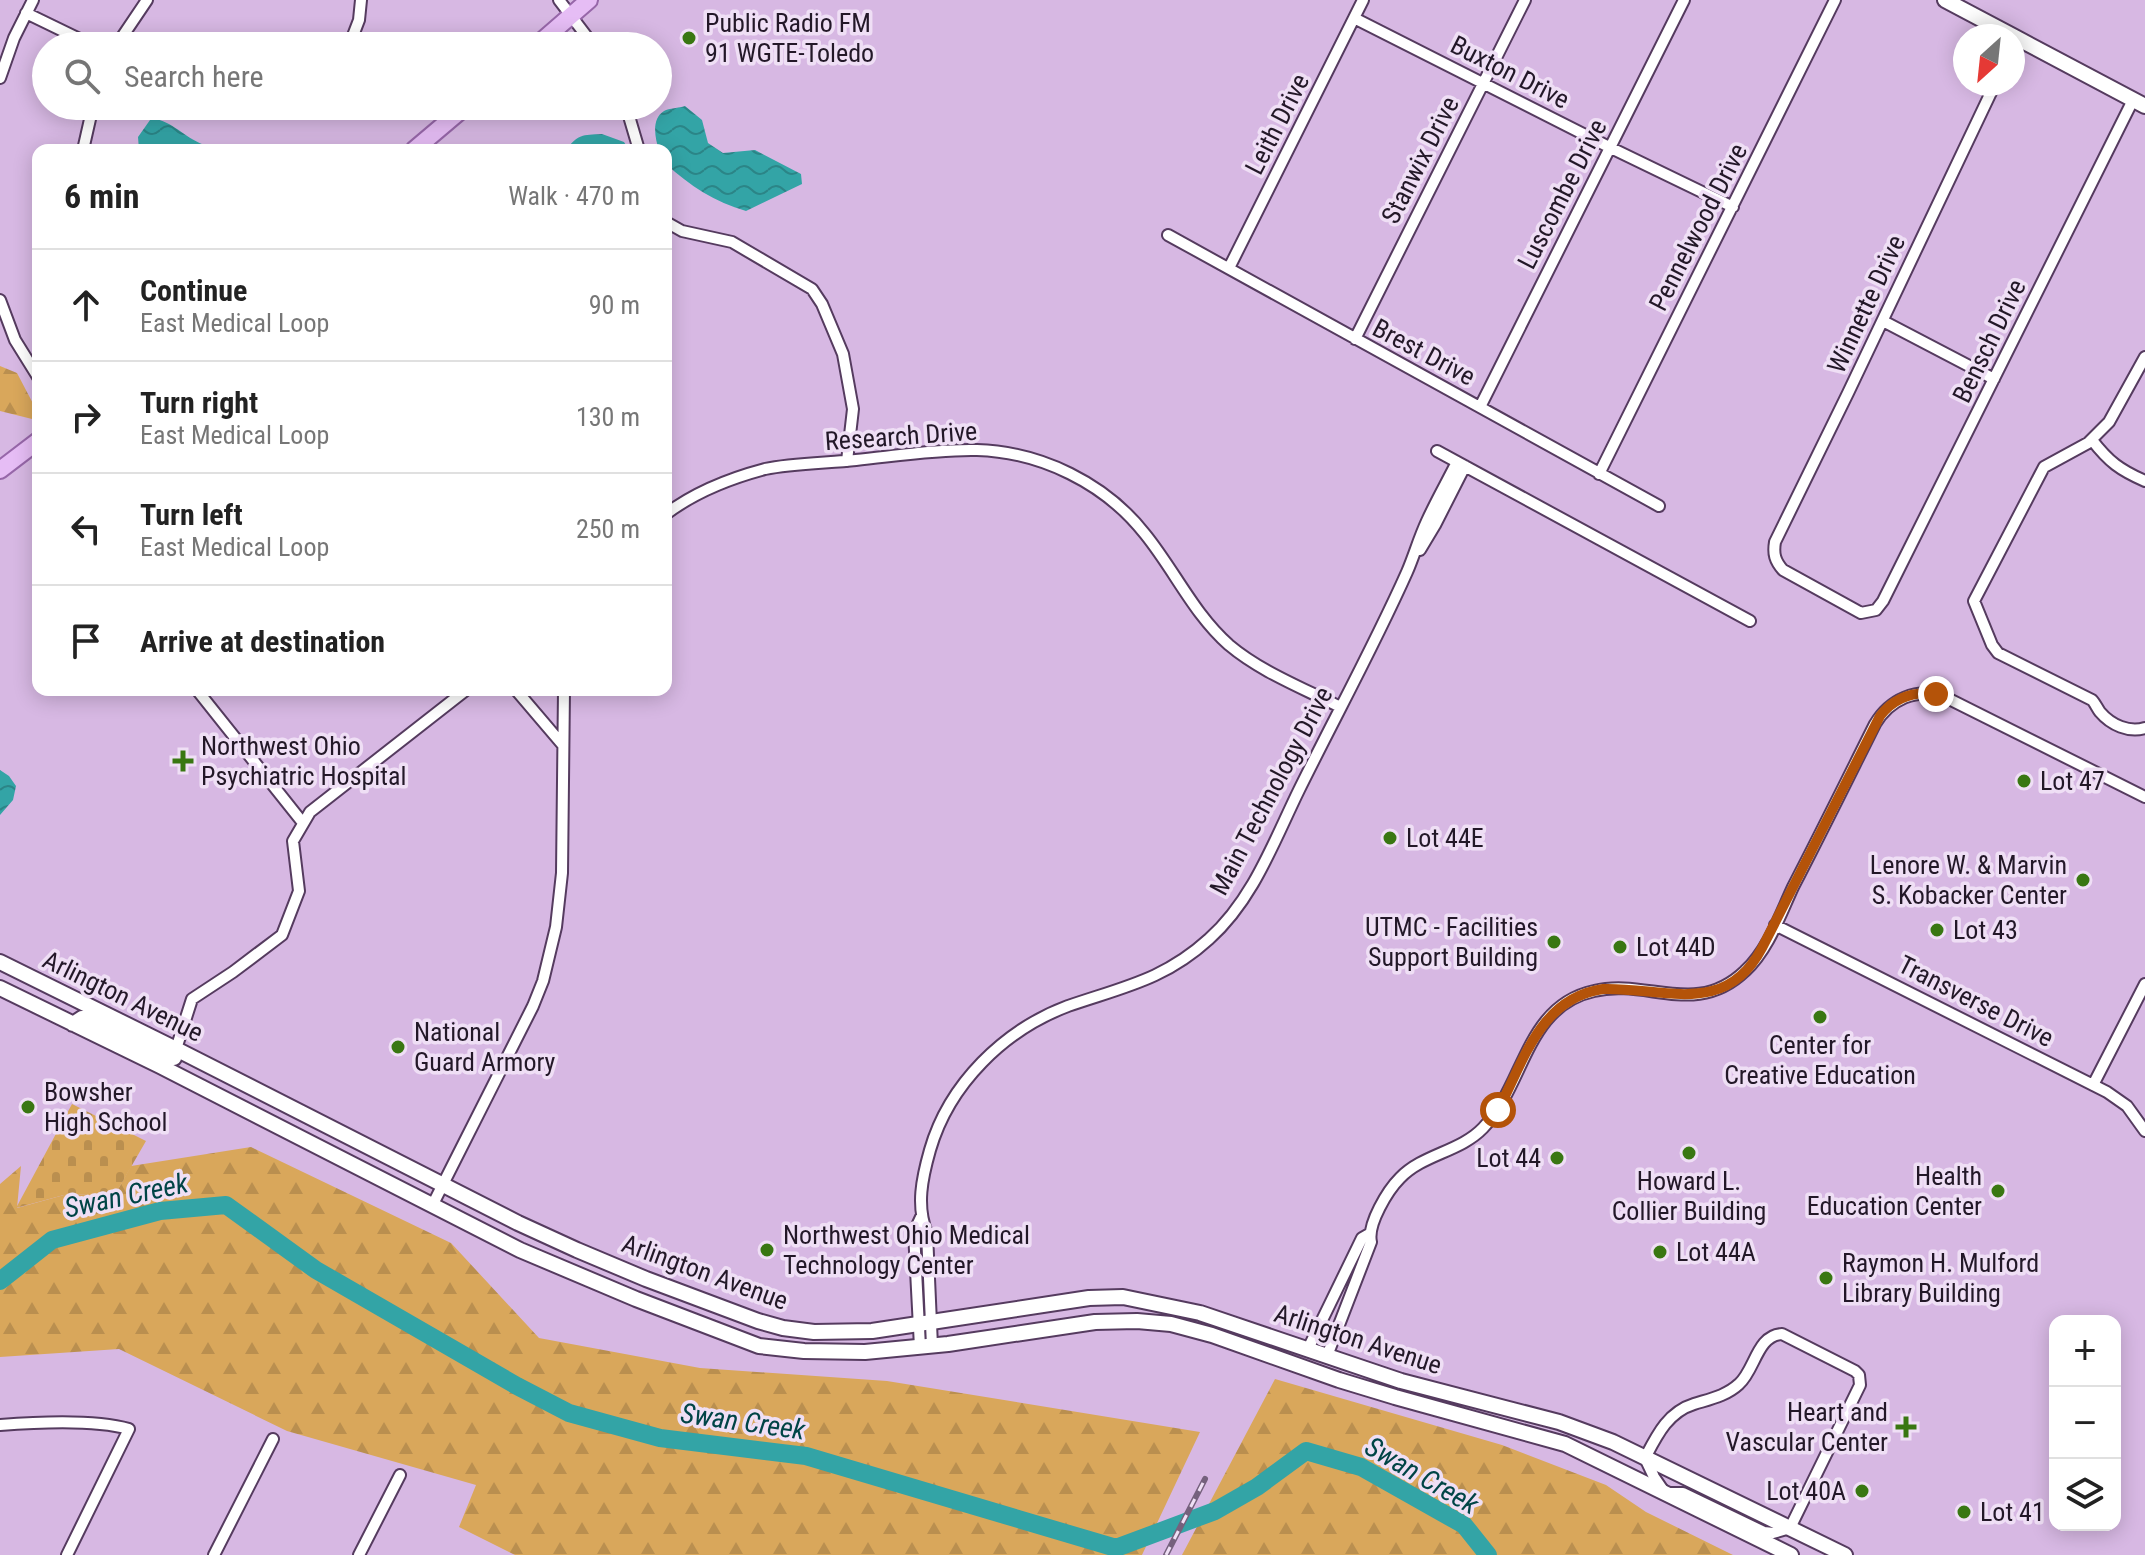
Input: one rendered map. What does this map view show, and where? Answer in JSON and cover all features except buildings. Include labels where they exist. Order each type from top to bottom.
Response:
[{"type":"main road","points":[[552,32],[589,0]]},
{"type":"main road","points":[[421,144],[449,120]]},
{"type":"main road","points":[[0,470],[32,446]]},
{"type":"street","points":[[0,78],[14,38],[33,0]]},
{"type":"street","points":[[125,32],[147,0]]},
{"type":"street","points":[[354,32],[361,0]]},
{"type":"street","points":[[559,0],[584,32]]},
{"type":"street","name":"Leith Drive","points":[[1229,268],[1363,0]]},
{"type":"street","name":"Stanwix Drive","points":[[1355,339],[1525,0]]},
{"type":"street","name":"Luscombe Drive","points":[[1480,407],[1684,0]]},
{"type":"street","name":"Pennelwood Drive","points":[[1599,474],[1835,0]]},
{"type":"street","points":[[1945,0],[1987,24]]},
{"type":"street","points":[[26,13],[65,32]]},
{"type":"street","name":"Buxton Drive","points":[[1354,18],[1733,207]]},
{"type":"street","points":[[2025,45],[2139,103]]},
{"type":"street","name":"Winnette Drive","points":[[1883,601],[1876,610],[1861,613],[1790,576],[1776,563],[1773,549],[1989,96]]},
{"type":"street","name":"Bensch Drive","points":[[1883,601],[1994,379],[2139,103]]},
{"type":"street","points":[[84,144],[90,120]]},
{"type":"street","points":[[630,120],[637,144]]},
{"type":"street","points":[[672,225],[682,231],[732,242],[812,289],[822,304],[843,354],[853,409],[847,461]]},
{"type":"street","name":"Brest Drive","points":[[1168,235],[1659,506]]},
{"type":"street","points":[[0,300],[15,340],[32,367]]},
{"type":"street","points":[[1883,321],[1994,379]]},
{"type":"street","points":[[2145,357],[2109,422],[2092,440],[2044,467],[1974,601],[1998,653],[2092,700],[2100,712],[2122,728],[2135,731],[2145,728]]},
{"type":"street","points":[[2092,440],[2118,468],[2145,481]]},
{"type":"street","name":"Research Drive","points":[[672,511],[717,485],[767,469],[978,450],[1031,458],[1071,474],[1100,492],[1135,522],[1204,620],[1229,644],[1270,672],[1340,707]]},
{"type":"street","points":[[1437,451],[1750,621]]},
{"type":"street","name":"Main Technology Drive","points":[[926,1347],[927,1233],[921,1217],[924,1178],[933,1141],[947,1109],[967,1080],[991,1054],[1035,1022],[1066,1007],[1160,974],[1212,937],[1234,912],[1252,886],[1407,572],[1435,525],[1461,464]]},
{"type":"street","points":[[1308,1349],[1362,1238],[1369,1234],[1385,1198],[1400,1177],[1422,1162],[1464,1143],[1488,1123],[1500,1106],[1536,1033],[1549,1016],[1585,993],[1603,989],[1685,995],[1718,989],[1752,964],[1775,925],[1877,720],[1888,707],[1907,696],[1926,693],[1947,698],[2145,797]]},
{"type":"street","points":[[202,696],[303,823]]},
{"type":"street","points":[[176,1049],[192,999],[282,935],[299,891],[293,841],[310,812],[458,696]]},
{"type":"street","points":[[521,696],[562,744]]},
{"type":"street","points":[[432,1206],[533,1006],[550,953],[561,901],[564,696]]},
{"type":"street","name":"Transverse Drive","points":[[1775,925],[2124,1102],[2145,1131]]},
{"type":"street","name":"Arlington Avenue","points":[[0,962],[577,1250],[758,1321],[783,1328],[842,1333],[924,1324],[1089,1298],[1123,1297],[1200,1313],[1401,1381],[1579,1428],[1845,1555]]},
{"type":"street","points":[[2093,1085],[2145,984]]},
{"type":"street","name":"Arlington Avenue","points":[[0,988],[553,1265],[759,1346],[804,1351],[865,1352],[926,1347],[1095,1322],[1171,1324],[1381,1393],[1565,1444],[1791,1555]]},
{"type":"street","points":[[73,1024],[82,1018],[95,1020],[258,1100],[324,1124]]},
{"type":"street","points":[[1171,1324],[1207,1324],[1317,1361],[1327,1356],[1371,1242],[1369,1234]]},
{"type":"street","points":[[1778,1334],[1859,1375],[1860,1385],[1790,1528],[1764,1532],[1683,1493],[1665,1493],[1645,1458],[1661,1428],[1672,1416],[1690,1405],[1721,1396],[1740,1384],[1768,1338],[1778,1334]]},
{"type":"street","points":[[0,1425],[85,1424],[129,1429],[67,1555]]},
{"type":"street","points":[[214,1555],[273,1439]]},
{"type":"street","points":[[359,1555],[400,1475]]},
{"type":"green space","points":[[0,366],[17,373],[32,402],[32,419],[0,411]]},
{"type":"green space","points":[[72,1104],[146,1141],[116,1193],[64,1195],[16,1208]]},
{"type":"green space","points":[[251,1147],[451,1243],[539,1338],[700,1368],[887,1381],[1200,1432],[1142,1555],[515,1555],[459,1527],[476,1485],[287,1431],[119,1349],[0,1357],[0,1184],[21,1166],[17,1208],[64,1195],[116,1193],[131,1166]]},
{"type":"green space","points":[[1275,1379],[1502,1445],[1606,1485],[1646,1512],[1733,1555],[1182,1555]]},
{"type":"water","points":[[685,106],[702,120],[708,143],[723,153],[755,150],[801,174],[802,184],[746,211],[713,198],[672,169],[672,144],[658,144],[657,120],[672,120],[672,109]]},
{"type":"water","points":[[150,120],[159,120],[202,144],[139,144],[138,137]]},
{"type":"water","points":[[602,134],[625,144],[571,144],[581,136]]},
{"type":"water","points":[[0,770],[16,786],[13,800],[0,815]]},
{"type":"waterway","name":"Swan Creek","points":[[0,1281],[52,1240],[160,1211],[226,1205],[316,1270],[569,1413],[660,1438],[806,1456],[1116,1548],[1215,1511],[1257,1487],[1306,1451],[1361,1467],[1464,1525],[1488,1555]]},
{"type":"railway","points":[[1166,1555],[1205,1479]]},
{"type":"place","name":"Public Radio FM 91 WGTE-Toledo","points":[[689,38]]},
{"type":"place","name":"Northwest Ohio Psychiatric Hospital","points":[[183,761]]},
{"type":"place","name":"Lot 47","points":[[2024,781]]},
{"type":"place","name":"Lot 44E","points":[[1390,838]]},
{"type":"place","name":"Lenore W. & Marvin S. Kobacker Center","points":[[2083,880]]},
{"type":"place","name":"Lot 43","points":[[1937,930]]},
{"type":"place","name":"UTMC - Facilities Support Building","points":[[1554,942]]},
{"type":"place","name":"Lot 44D","points":[[1620,947]]},
{"type":"place","name":"Center for Creative Education","points":[[1820,1017]]},
{"type":"place","name":"National Guard Armory","points":[[398,1047]]},
{"type":"place","name":"Bowsher High School","points":[[28,1107]]},
{"type":"place","name":"Howard L. Collier Building","points":[[1689,1153]]},
{"type":"place","name":"Lot 44","points":[[1557,1158]]},
{"type":"place","name":"Health Education Center","points":[[1998,1191]]},
{"type":"place","name":"Northwest Ohio Medical Technology Center","points":[[767,1250]]},
{"type":"place","name":"Lot 44A","points":[[1660,1252]]},
{"type":"place","name":"Raymon H. Mulford Library Building","points":[[1826,1278]]},
{"type":"place","name":"Heart and Vascular Center","points":[[1906,1427]]},
{"type":"place","name":"Lot 40A","points":[[1862,1491]]},
{"type":"place","name":"Lot 41","points":[[1964,1512]]},
{"type":"route","points":[[1498,1110],[1539,1029],[1552,1013],[1569,1001],[1603,989],[1699,994],[1724,986],[1743,973],[1762,948],[1880,716],[1885,709],[1907,696],[1936,694]]}]
